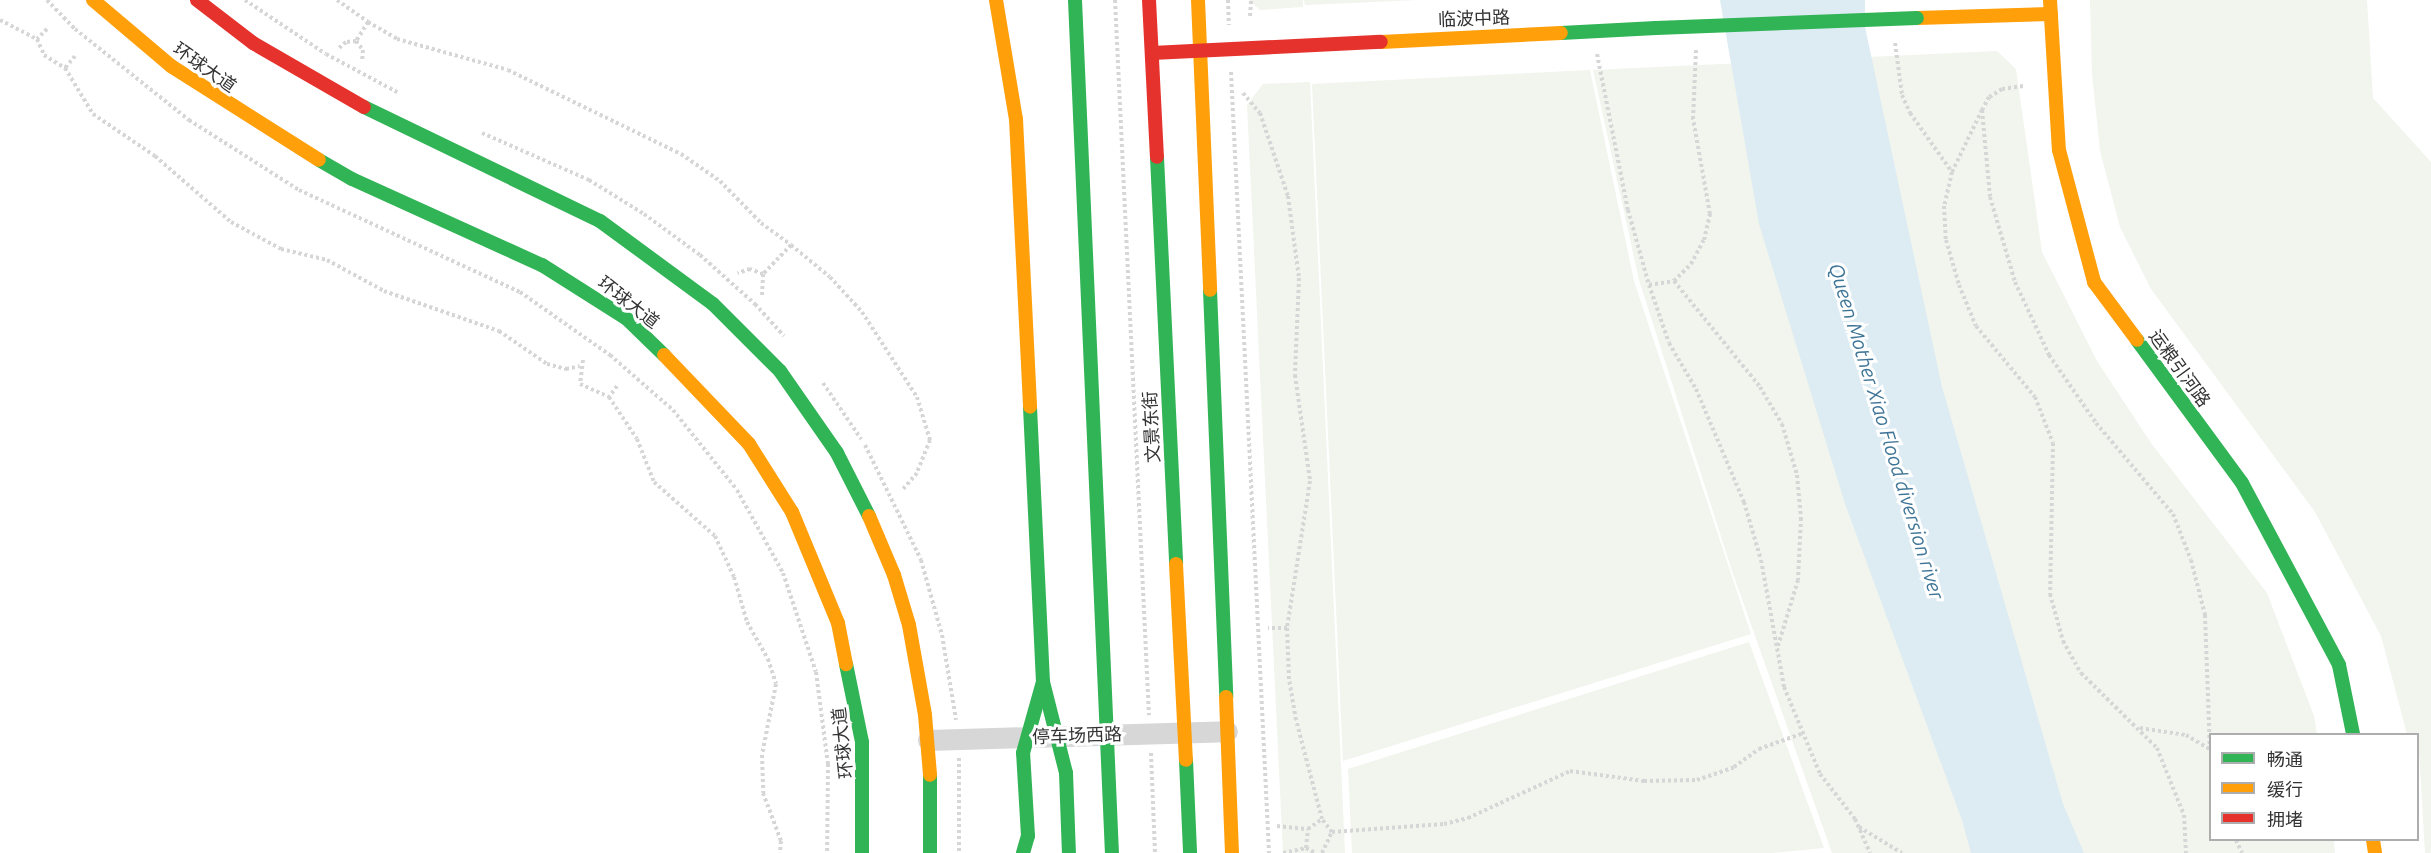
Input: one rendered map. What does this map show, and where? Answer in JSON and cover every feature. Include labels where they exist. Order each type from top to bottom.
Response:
[{"type":"main road","name":"环球大道","points":[[93,0],[171,66],[266,130],[352,179],[542,265],[588,292],[627,319],[723,413],[766,469],[792,512],[838,623],[862,742],[862,853]]},
{"type":"main road","points":[[196,0],[286,65],[336,94],[600,221],[677,274],[748,336],[809,409],[837,453],[877,532],[909,625],[928,740],[930,853]]},
{"type":"main road","points":[[996,0],[1016,119],[1043,682],[1066,773],[1069,853]]},
{"type":"main road","points":[[1075,0],[1112,853]]},
{"type":"main road","name":"文景东街","points":[[1149,0],[1190,853]]},
{"type":"main road","points":[[1198,0],[1232,853]]},
{"type":"main road","name":"临波中路","points":[[1152,53],[1200,47],[1917,18],[2050,7]]},
{"type":"main road","name":"运粮引河路","points":[[2050,7],[2059,150],[2094,282],[2242,483],[2339,665],[2353,733]]},
{"type":"main road","points":[[1023,853],[1028,836],[1023,753],[1043,682]]},
{"type":"street","name":"停车场西路","points":[[928,740],[1227,731]]},
{"type":"path","points":[[47,0],[75,29],[189,120],[299,190],[520,292],[610,355],[673,410],[737,490],[783,573],[816,672],[828,764],[827,853]]},
{"type":"path","points":[[337,0],[397,39],[508,69],[681,154],[720,181],[761,223],[831,277],[862,312],[917,397],[930,440],[917,473],[903,489]]},
{"type":"path","points":[[1115,0],[1155,853]]},
{"type":"path","points":[[1228,0],[1269,853]]},
{"type":"path","points":[[1250,16],[1251,0]]},
{"type":"path","points":[[0,20],[37,39],[44,55],[65,68],[93,114],[155,156],[231,222],[281,249],[327,260],[384,291],[499,331],[548,364],[566,369],[580,366]]},
{"type":"path","points":[[356,41],[368,22]]},
{"type":"path","points":[[37,39],[47,29]]},
{"type":"path","points":[[1594,31],[1628,210],[1648,285],[1669,343],[1696,389],[1744,502],[1778,647],[1784,687],[1801,734],[1820,774],[1859,827],[1870,853]]},
{"type":"path","points":[[1894,32],[1902,95],[1910,113],[1952,172]]},
{"type":"path","points":[[338,49],[346,42],[356,41]]},
{"type":"path","points":[[356,41],[363,50],[362,62]]},
{"type":"path","points":[[1648,285],[1674,281],[1691,264],[1704,240],[1710,214],[1693,119],[1696,44]]},
{"type":"path","points":[[65,68],[75,56]]},
{"type":"path","points":[[2023,86],[2002,89],[1989,97],[1982,110],[1952,172],[1944,206],[1946,240],[1959,285],[1976,326],[2035,397],[2053,444],[2050,594],[2063,641],[2081,673],[2157,748],[2184,815],[2186,853]]},
{"type":"path","points":[[1243,93],[1260,113],[1273,145],[1288,196],[1299,278],[1295,375],[1310,481],[1305,534],[1287,628],[1289,679],[1296,720],[1322,819],[1332,832]]},
{"type":"path","points":[[1982,110],[1990,197],[2015,282],[2049,355],[2096,423],[2173,514],[2191,560],[2205,615],[2209,733]]},
{"type":"path","points":[[762,295],[763,274],[791,245]]},
{"type":"path","points":[[738,273],[750,269],[763,274]]},
{"type":"path","points":[[1674,281],[1760,387],[1782,424],[1797,475],[1801,518],[1798,580],[1778,647]]},
{"type":"path","points":[[583,360],[580,366],[580,384],[609,396],[637,439],[654,482],[715,536],[734,577],[747,622],[768,659],[776,684],[762,755],[763,793],[781,841],[780,853]]},
{"type":"path","points":[[609,396],[617,386]]},
{"type":"path","points":[[1268,628],[1287,628]]},
{"type":"path","points":[[2139,728],[2186,735],[2209,750]]},
{"type":"path","points":[[1332,832],[1444,824],[1468,818],[1570,771],[1654,782],[1697,780],[1734,766],[1759,749],[1801,734]]},
{"type":"path","points":[[1277,826],[1308,829],[1322,819]]},
{"type":"path","points":[[1859,827],[1902,853]]},
{"type":"path","points":[[1306,848],[1308,829]]},
{"type":"path","points":[[1322,853],[1332,832]]},
{"type":"path","points":[[1283,853],[1306,848],[1315,853]]},
{"type":"shaded area","points":[[1249,0],[1303,0],[1303,7],[1260,10]]},
{"type":"shaded area","points":[[1304,0],[1418,0],[1305,5]]},
{"type":"shaded area","points":[[2090,0],[2367,0],[2373,98],[2431,162],[2431,853],[2425,853],[2419,733],[2407,733],[2381,636],[2315,512],[2151,289],[2120,227],[2100,151],[2092,73]]},
{"type":"shaded area","points":[[1997,51],[2016,69],[2042,252],[2097,361],[2151,443],[2267,593],[2314,716],[2317,733],[2209,733],[2209,841],[2334,841],[2335,853],[1832,853],[1732,571],[1639,280],[1593,70]]},
{"type":"shaded area","points":[[1590,70],[1634,281],[1751,634],[1343,761],[1312,84]]},
{"type":"shaded area","points":[[1310,82],[1345,853],[1283,853],[1247,105],[1263,84]]},
{"type":"shaded area","points":[[1749,642],[1824,848],[1773,853],[1352,853],[1348,769]]},
{"type":"water","name":"Queen Mother Xiao Flood diversion river","points":[[1720,0],[1865,0],[1865,27],[1942,387],[2063,804],[2084,853],[1971,853],[1962,820],[1845,504],[1759,224]]},
{"type":"traffic: fast","points":[[1075,0],[1112,853]]},
{"type":"traffic: fast","points":[[1656,28],[1917,18]]},
{"type":"traffic: fast","points":[[1561,33],[1656,28]]},
{"type":"traffic: fast","points":[[364,107],[600,221],[713,304],[780,371],[837,453],[869,516]]},
{"type":"traffic: fast","points":[[1157,157],[1176,564]]},
{"type":"traffic: fast","points":[[319,160],[352,179],[542,265],[627,319],[664,355]]},
{"type":"traffic: fast","points":[[1210,290],[1226,697]]},
{"type":"traffic: fast","points":[[2137,340],[2242,483],[2339,665],[2353,733]]},
{"type":"traffic: fast","points":[[1030,407],[1043,682],[1066,773],[1069,853]]},
{"type":"traffic: fast","points":[[846,664],[862,742],[862,853]]},
{"type":"traffic: fast","points":[[1023,853],[1028,836],[1023,753],[1043,682]]},
{"type":"traffic: fast","points":[[1186,760],[1190,853]]},
{"type":"traffic: fast","points":[[930,775],[930,853]]},
{"type":"traffic: slow","points":[[93,0],[171,66],[319,160]]},
{"type":"traffic: slow","points":[[996,0],[1016,119],[1030,407]]},
{"type":"traffic: slow","points":[[1198,0],[1210,290]]},
{"type":"traffic: slow","points":[[2050,0],[2059,150],[2094,282],[2137,340]]},
{"type":"traffic: slow","points":[[1917,18],[2051,14]]},
{"type":"traffic: slow","points":[[1381,42],[1561,33]]},
{"type":"traffic: slow","points":[[664,355],[749,444],[792,512],[838,623],[846,664]]},
{"type":"traffic: slow","points":[[869,516],[894,575],[909,625],[925,715],[930,775]]},
{"type":"traffic: slow","points":[[1176,564],[1186,760]]},
{"type":"traffic: slow","points":[[1226,697],[1232,853]]},
{"type":"traffic: slow","points":[[2373,841],[2375,853]]},
{"type":"traffic: jam","points":[[197,0],[253,43],[364,107]]},
{"type":"traffic: jam","points":[[1149,0],[1157,157]]},
{"type":"traffic: jam","points":[[1152,53],[1381,42]]}]
